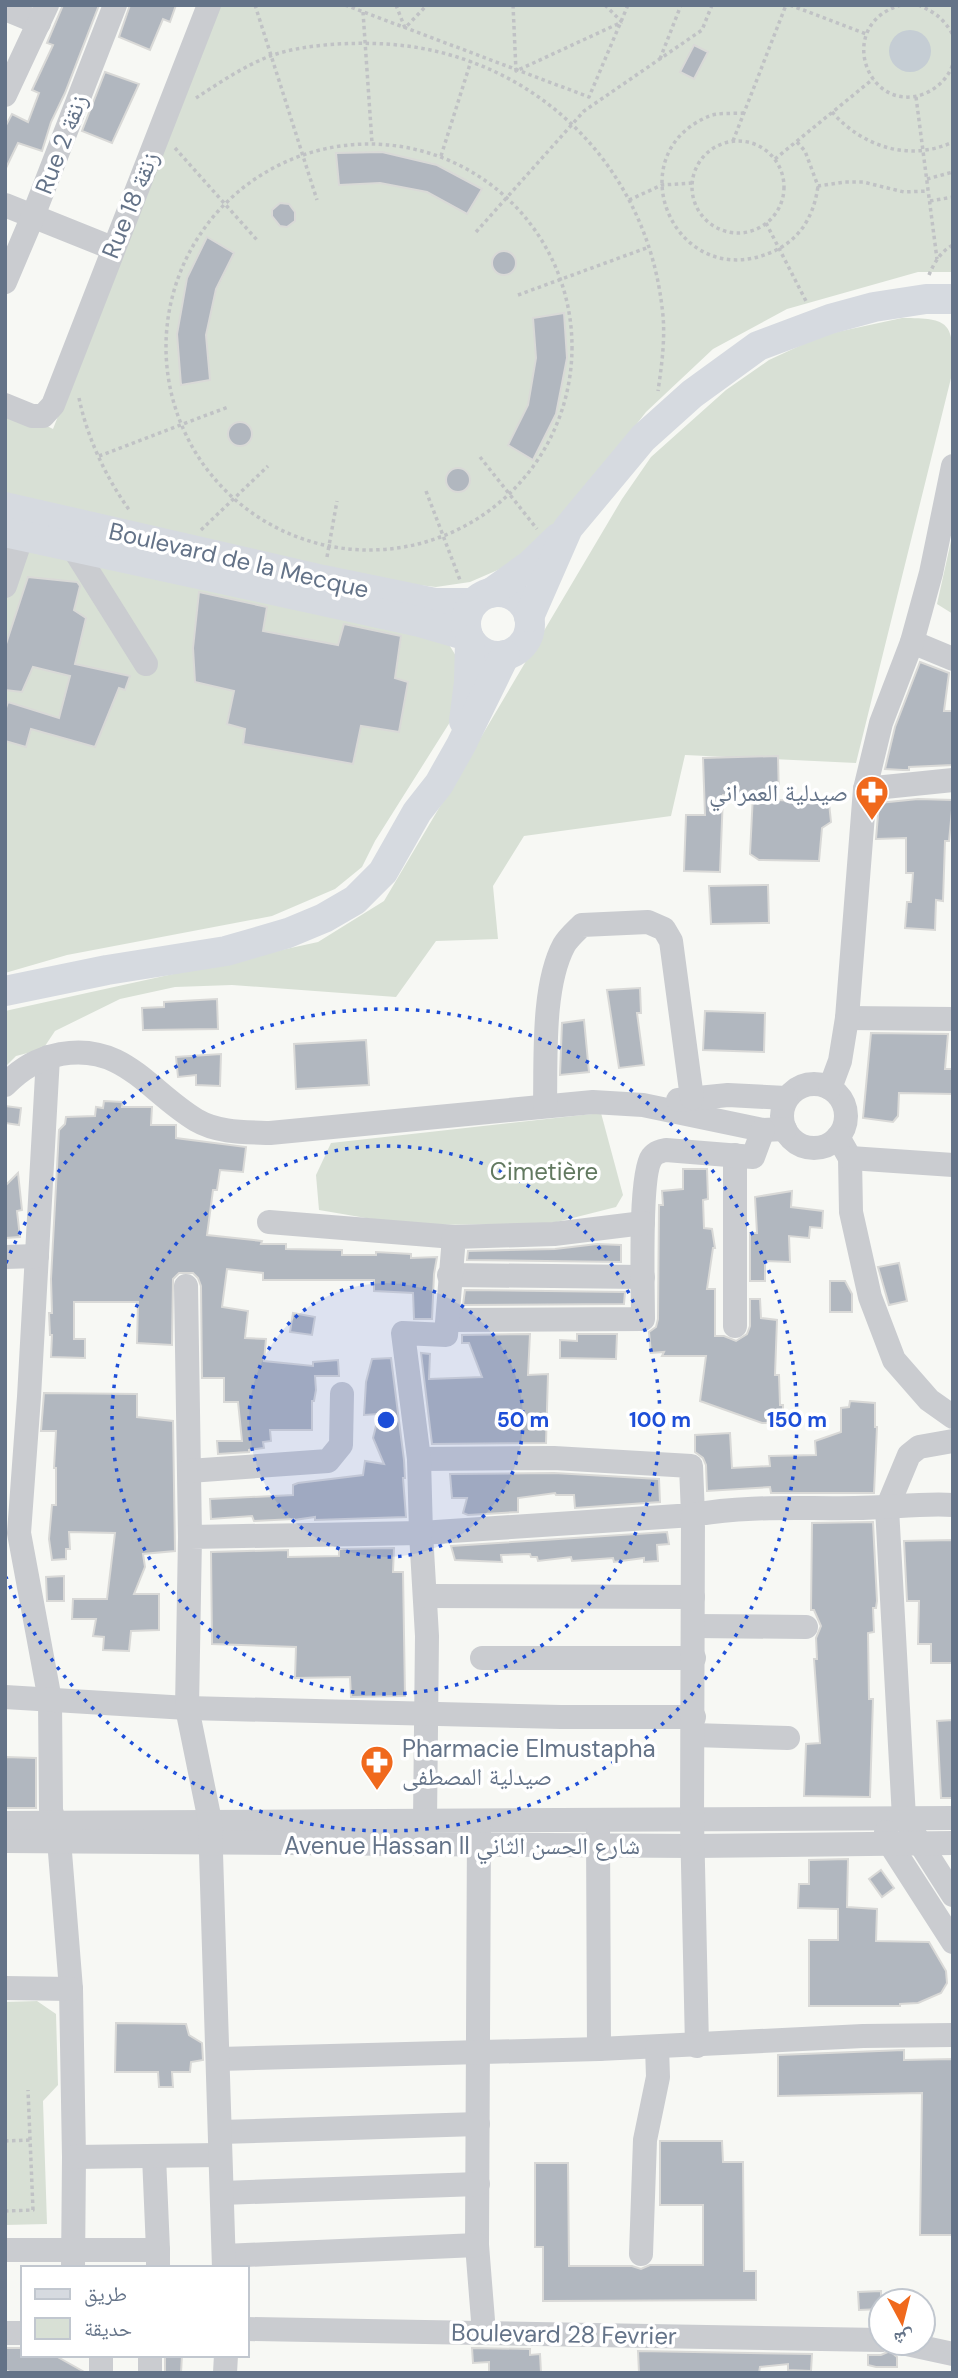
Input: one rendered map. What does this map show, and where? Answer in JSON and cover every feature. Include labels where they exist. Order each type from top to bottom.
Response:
[{"type":"main road","points":[[461,745],[469,682],[469,638],[466,624],[475,592],[530,565],[554,530],[643,438],[692,394],[758,346],[830,319],[874,307],[939,299]]},
{"type":"main road","name":"Boulevard de la Mecque","points":[[5,507],[321,591],[469,638]]},
{"type":"main road","points":[[469,638],[485,653],[505,654],[522,645],[530,627],[529,617],[554,530]]},
{"type":"main road","name":"Boulevard de la Mecque","points":[[14,534],[321,591],[435,603],[475,592]]},
{"type":"main road","points":[[475,592],[511,594],[519,600],[529,617]]},
{"type":"main road","points":[[5,991],[107,970],[226,951],[288,933],[324,918],[355,900],[383,872],[417,812],[439,784],[505,654]]},
{"type":"street","name":"Rue 2 زنقة","points":[[5,282],[116,5]]},
{"type":"street","name":"Rue 18 زنقة","points":[[5,405],[37,417],[43,416],[53,405],[209,5]]},
{"type":"street","points":[[5,9],[43,14],[5,95]]},
{"type":"street","points":[[5,205],[113,248]]},
{"type":"street","points":[[830,1088],[840,1060],[847,1018],[865,789],[881,723],[912,642],[931,573],[953,466]]},
{"type":"street","points":[[5,586],[14,534]]},
{"type":"street","points":[[72,546],[146,664]]},
{"type":"street","points":[[912,642],[953,659]]},
{"type":"street","points":[[865,789],[953,780]]},
{"type":"street","points":[[545,1105],[547,1014],[557,964],[565,944],[582,925],[648,922],[664,929],[671,941],[692,1098]]},
{"type":"street","points":[[847,1018],[953,1019]]},
{"type":"street","points":[[5,1085],[21,1069],[48,1057],[92,1052],[117,1060],[198,1122],[229,1132],[270,1133],[545,1105],[622,1102],[774,1130],[803,1146],[816,1148],[828,1144],[953,1165]]},
{"type":"street","points":[[48,1057],[37,1256],[12,1532],[50,1700],[56,1831],[71,1989],[73,2259]]},
{"type":"street","points":[[448,1320],[643,1319],[643,1223],[648,1167],[652,1157],[657,1152],[753,1157],[774,1130],[786,1098],[799,1087],[814,1084],[830,1088],[843,1102],[846,1120],[844,1147],[851,1212],[870,1297],[894,1360],[929,1400],[953,1417]]},
{"type":"street","points":[[643,1105],[728,1095],[786,1098]]},
{"type":"street","points":[[735,1155],[735,1326]]},
{"type":"street","points":[[269,1222],[454,1237],[554,1234],[643,1223]]},
{"type":"street","points":[[425,1821],[428,1714],[426,1597],[419,1458],[404,1333],[446,1335],[454,1237]]},
{"type":"street","points":[[5,1257],[37,1256]]},
{"type":"street","points":[[449,1275],[643,1276]]},
{"type":"street","points":[[186,1286],[190,1538],[187,1708],[210,1832],[224,2262],[477,2245]]},
{"type":"street","points":[[189,1471],[328,1461],[341,1446],[342,1394]]},
{"type":"street","points":[[953,1441],[919,1447],[909,1455],[887,1507],[892,1818],[890,1844],[953,1942]]},
{"type":"street","points":[[419,1458],[554,1458],[691,1466],[694,1626],[692,1820],[697,2046]]},
{"type":"street","points":[[190,1538],[421,1534],[731,1510],[953,1505]]},
{"type":"street","points":[[426,1597],[693,1597]]},
{"type":"street","points":[[694,1626],[806,1627]]},
{"type":"street","points":[[482,1658],[694,1658]]},
{"type":"street","points":[[5,1698],[187,1708],[428,1714],[694,1726],[788,1738]]},
{"type":"street","points":[[892,1818],[919,1843],[953,1895]]},
{"type":"street","name":"Avenue Hassan II شارع الحسن الثاني","points":[[210,1832],[425,1821],[953,1818]]},
{"type":"street","points":[[597,1820],[599,2049]]},
{"type":"street","points":[[479,1821],[477,2245],[484,2333]]},
{"type":"street","name":"Avenue Hassan II شارع الحسن الثاني","points":[[5,1823],[56,1831],[210,1832],[480,1845],[953,1843]]},
{"type":"street","name":"Avenue Hassan II شارع الحسن الثاني","points":[[5,1842],[56,1831]]},
{"type":"street","points":[[5,1988],[71,1989]]},
{"type":"street","points":[[219,2059],[697,2046],[863,2036],[953,2035]]},
{"type":"street","points":[[640,2254],[645,2140],[658,2077],[657,2047]]},
{"type":"street","points":[[74,2157],[154,2156],[220,2144],[478,2124]]},
{"type":"street","points":[[5,2250],[73,2259],[158,2259],[154,2156]]},
{"type":"street","points":[[222,2193],[478,2183]]},
{"type":"street","name":"Boulevard 28 Fevrier","points":[[248,2329],[867,2340]]},
{"type":"path","points":[[255,5],[317,200]]},
{"type":"path","points":[[345,5],[589,97],[628,5]]},
{"type":"path","points":[[396,5],[405,28]]},
{"type":"path","points":[[405,28],[427,5]]},
{"type":"path","points":[[513,5],[516,71]]},
{"type":"path","points":[[605,5],[622,22]]},
{"type":"path","points":[[660,59],[681,5]]},
{"type":"path","points":[[476,232],[584,111],[702,30],[712,5]]},
{"type":"path","points":[[733,141],[788,5],[866,34]]},
{"type":"path","points":[[901,5],[889,8],[877,17],[866,34],[863,56],[873,79],[886,91],[900,96],[916,97],[932,91],[944,81],[952,66]]},
{"type":"path","points":[[918,5],[933,11],[945,22],[953,35]]},
{"type":"path","points":[[363,12],[372,143]]},
{"type":"path","points":[[516,71],[622,22]]},
{"type":"path","points":[[195,99],[228,77],[271,56],[319,46],[365,43],[416,46],[471,61],[507,76],[548,103],[573,124],[614,173],[638,215],[649,247],[663,308],[663,356],[658,392]]},
{"type":"path","points":[[441,156],[473,54]]},
{"type":"path","points":[[775,159],[873,79]]},
{"type":"path","points":[[916,97],[937,259]]},
{"type":"path","points":[[832,112],[844,125],[869,142],[901,151],[923,150],[953,142]]},
{"type":"path","points":[[744,113],[709,115],[688,128],[672,147],[663,170],[662,194],[668,215],[680,234],[696,249],[717,258],[739,261],[760,257],[779,249],[797,236],[816,202],[818,186],[812,165],[797,142]]},
{"type":"path","points":[[733,141],[749,142],[764,148],[775,159],[783,174],[785,189],[781,205],[772,218],[760,228],[745,233],[730,233],[716,228],[704,219],[696,207],[692,193],[698,164],[707,153],[719,145],[733,141]]},
{"type":"path","points":[[372,143],[441,156],[502,192],[547,245],[571,311],[571,382],[550,443],[510,495],[458,531],[396,549],[329,547],[270,526],[219,486],[183,433],[165,371],[168,307],[194,241],[240,188],[302,154],[372,143]]},
{"type":"path","points":[[175,148],[257,240]]},
{"type":"path","points":[[927,179],[953,173]]},
{"type":"path","points":[[818,186],[863,182],[904,192],[928,191]]},
{"type":"path","points":[[629,200],[662,185],[692,183]]},
{"type":"path","points":[[930,201],[953,197]]},
{"type":"path","points":[[766,223],[807,303]]},
{"type":"path","points":[[939,299],[926,282],[937,259],[953,244]]},
{"type":"path","points":[[518,295],[649,247]]},
{"type":"path","points":[[78,395],[98,456],[120,498],[135,518]]},
{"type":"path","points":[[98,456],[228,407]]},
{"type":"path","points":[[480,457],[510,495],[554,530]]},
{"type":"path","points":[[195,535],[268,466]]},
{"type":"path","points":[[426,491],[443,535],[475,592]]},
{"type":"path","points":[[321,591],[337,501]]},
{"type":"path","points":[[5,2211],[33,2210],[28,2090]]},
{"type":"path","points":[[5,2141],[30,2140]]},
{"type":"green space","points":[[220,5],[953,5],[953,272],[918,272],[787,309],[713,349],[646,412],[547,540],[514,563],[470,582],[436,587],[392,582],[5,501],[5,405],[53,429]]},
{"type":"green space","points":[[902,318],[931,320],[946,326],[952,342],[953,370],[856,763],[685,755],[671,816],[524,836],[493,886],[498,939],[436,941],[396,997],[232,985],[175,987],[120,999],[55,1031],[43,1049],[16,1056],[5,1067],[5,1011],[318,942],[384,901],[622,499],[651,457],[726,390],[769,360],[823,335]]},
{"type":"green space","points":[[953,532],[953,614],[937,604]]},
{"type":"green space","points":[[5,540],[448,643],[456,656],[462,703],[375,841],[362,867],[335,889],[272,916],[67,955],[5,973]]},
{"type":"green space","name":"Cimetière","points":[[601,1113],[623,1195],[616,1207],[549,1224],[407,1225],[319,1210],[316,1175],[331,1143]]},
{"type":"green space","points":[[37,2001],[56,2014],[58,2085],[43,2101],[47,2224],[5,2225],[5,2002]]},
{"type":"shaded area","points":[[910,30],[925,36],[931,51],[925,66],[910,72],[895,66],[889,51],[895,36]]},
{"type":"building","points":[[63,5],[99,5],[51,122],[42,151],[18,143],[5,170],[5,127],[12,114],[28,122],[39,93],[32,90],[53,45],[47,43]]},
{"type":"building","points":[[130,5],[176,5],[170,22],[163,19],[150,50],[119,37]]},
{"type":"building","points":[[694,45],[708,52],[694,79],[680,72]]},
{"type":"building","points":[[105,72],[139,84],[112,143],[82,131]]},
{"type":"building","points":[[382,152],[437,165],[482,189],[467,214],[427,192],[380,183],[339,185],[336,153]]},
{"type":"building","points":[[280,203],[289,204],[295,212],[295,221],[287,227],[280,226],[272,216],[272,210]]},
{"type":"building","points":[[207,237],[234,253],[216,289],[206,335],[210,380],[181,385],[177,334],[187,278]]},
{"type":"building","points":[[504,251],[512,255],[516,263],[512,271],[504,275],[496,271],[492,263],[496,255]]},
{"type":"building","points":[[564,313],[567,358],[556,414],[533,460],[508,445],[528,405],[536,358],[533,318]]},
{"type":"building","points":[[240,422],[248,426],[252,434],[248,442],[240,446],[232,442],[228,434],[232,426]]},
{"type":"building","points":[[458,468],[466,472],[470,480],[466,488],[458,492],[450,488],[446,480],[450,472]]},
{"type":"building","points":[[28,577],[77,582],[80,586],[74,610],[86,618],[75,664],[130,676],[125,690],[119,688],[95,747],[31,729],[26,747],[5,741],[5,711],[8,702],[59,718],[70,676],[33,667],[22,692],[5,690],[5,647]]},
{"type":"building","points":[[199,592],[267,607],[263,631],[338,645],[344,624],[401,636],[395,678],[408,682],[399,732],[361,726],[353,764],[243,744],[245,729],[227,724],[234,691],[195,682],[193,648]]},
{"type":"building","points":[[920,662],[949,673],[944,711],[953,711],[953,765],[909,767],[909,770],[885,769],[895,727]]},
{"type":"building","points":[[778,756],[779,800],[829,803],[831,822],[822,828],[819,861],[759,860],[750,854],[753,794],[723,795],[720,872],[684,871],[686,815],[705,815],[703,758]]},
{"type":"building","points":[[918,799],[953,800],[949,841],[945,841],[943,901],[936,900],[935,930],[905,928],[907,902],[911,902],[913,873],[906,873],[906,838],[876,839],[879,803]]},
{"type":"building","points":[[768,885],[769,923],[711,924],[709,886]]},
{"type":"building","points":[[640,988],[641,1013],[637,1013],[644,1065],[619,1068],[607,990]]},
{"type":"building","points":[[217,999],[218,1029],[143,1030],[142,1008],[164,1007],[164,1002]]},
{"type":"building","points":[[705,1011],[765,1013],[764,1052],[703,1050]]},
{"type":"building","points":[[584,1020],[589,1072],[560,1075],[562,1023]]},
{"type":"building","points":[[871,1033],[948,1034],[945,1069],[953,1069],[953,1094],[899,1093],[898,1116],[893,1122],[863,1118]]},
{"type":"building","points":[[366,1040],[369,1085],[296,1089],[294,1044]]},
{"type":"building","points":[[221,1054],[220,1086],[196,1085],[196,1075],[178,1077],[176,1057]]},
{"type":"building","points":[[104,1101],[123,1102],[122,1107],[152,1107],[151,1125],[176,1125],[176,1138],[246,1147],[243,1172],[220,1170],[217,1190],[213,1190],[207,1235],[262,1241],[261,1244],[286,1244],[286,1249],[342,1250],[342,1255],[376,1255],[376,1252],[411,1254],[411,1258],[437,1257],[432,1319],[414,1319],[413,1293],[374,1291],[374,1280],[263,1280],[263,1273],[227,1269],[222,1307],[248,1311],[245,1338],[266,1339],[264,1361],[313,1366],[313,1362],[338,1360],[339,1376],[315,1376],[312,1430],[270,1430],[271,1441],[263,1442],[264,1448],[249,1452],[218,1454],[217,1441],[242,1441],[238,1402],[224,1402],[224,1378],[202,1378],[201,1286],[193,1273],[179,1273],[173,1279],[172,1345],[137,1343],[138,1302],[74,1302],[74,1339],[85,1339],[85,1358],[51,1357],[49,1313],[52,1313],[51,1279],[59,1130],[65,1124],[66,1117],[95,1116],[96,1107],[103,1108]]},
{"type":"building","points":[[5,1106],[21,1108],[19,1125],[5,1123]]},
{"type":"building","points":[[683,1169],[707,1169],[708,1199],[703,1200],[704,1228],[712,1229],[715,1248],[707,1289],[715,1289],[715,1336],[736,1341],[747,1334],[750,1326],[750,1299],[760,1299],[761,1318],[777,1320],[775,1375],[779,1375],[783,1423],[762,1423],[700,1401],[706,1356],[662,1356],[664,1352],[651,1353],[649,1332],[656,1327],[658,1319],[659,1205],[663,1205],[662,1191],[683,1189]]},
{"type":"building","points":[[18,1173],[22,1210],[17,1211],[20,1237],[5,1238],[5,1186]]},
{"type":"building","points":[[792,1191],[791,1207],[823,1211],[822,1228],[810,1227],[809,1238],[789,1236],[790,1262],[765,1261],[765,1281],[750,1281],[750,1233],[757,1233],[755,1197]]},
{"type":"building","points":[[597,1244],[621,1245],[621,1262],[467,1260],[468,1251],[555,1249]]},
{"type":"building","points":[[899,1263],[907,1301],[889,1305],[878,1267]]},
{"type":"building","points":[[830,1281],[845,1281],[852,1294],[852,1312],[830,1312]]},
{"type":"building","points":[[465,1290],[625,1292],[624,1304],[463,1305]]},
{"type":"building","points":[[293,1313],[315,1317],[312,1335],[290,1332]]},
{"type":"building","points":[[530,1334],[528,1375],[548,1374],[546,1443],[432,1444],[421,1353],[430,1354],[429,1379],[482,1377],[469,1343],[462,1343],[462,1335]]},
{"type":"building","points":[[577,1334],[617,1334],[616,1359],[560,1358],[560,1340],[577,1341]]},
{"type":"building","points":[[391,1358],[404,1460],[406,1517],[315,1520],[315,1517],[254,1521],[252,1516],[211,1519],[210,1499],[293,1495],[293,1485],[298,1483],[363,1475],[365,1461],[384,1464],[373,1438],[379,1414],[364,1415],[366,1382],[372,1359]]},
{"type":"building","points":[[44,1393],[137,1394],[137,1417],[173,1421],[175,1551],[143,1554],[145,1567],[134,1594],[159,1594],[159,1630],[131,1631],[129,1651],[103,1650],[104,1637],[93,1636],[96,1619],[72,1619],[73,1599],[107,1599],[115,1533],[69,1532],[70,1549],[66,1549],[66,1559],[52,1560],[49,1539],[52,1505],[56,1505],[56,1431],[41,1431]]},
{"type":"building","points":[[850,1401],[875,1403],[877,1427],[874,1493],[771,1493],[770,1487],[707,1491],[706,1465],[703,1458],[695,1452],[695,1435],[730,1433],[732,1468],[770,1466],[769,1456],[816,1455],[815,1441],[841,1432],[841,1408],[849,1407]]},
{"type":"building","points":[[554,1473],[659,1479],[660,1502],[575,1508],[574,1495],[555,1493],[518,1498],[518,1512],[468,1515],[463,1513],[467,1498],[452,1498],[450,1474]]},
{"type":"building","points":[[873,1522],[877,1601],[876,1608],[873,1608],[874,1632],[868,1633],[869,1699],[873,1699],[870,1797],[804,1796],[806,1744],[820,1743],[814,1659],[817,1659],[816,1638],[821,1626],[814,1610],[811,1610],[812,1523]]},
{"type":"building","points":[[667,1532],[669,1544],[657,1545],[658,1561],[644,1562],[644,1558],[614,1562],[613,1558],[572,1561],[571,1557],[538,1561],[537,1557],[531,1557],[530,1554],[501,1555],[502,1562],[455,1560],[451,1546]]},
{"type":"building","points":[[953,1540],[953,1663],[931,1663],[931,1644],[918,1644],[919,1601],[907,1601],[904,1541]]},
{"type":"building","points":[[394,1548],[393,1572],[403,1572],[405,1696],[351,1697],[350,1677],[295,1678],[296,1647],[212,1644],[211,1552],[288,1550],[288,1557],[339,1556],[339,1549]]},
{"type":"building","points":[[64,1576],[64,1601],[47,1601],[46,1577]]},
{"type":"building","points":[[953,1720],[953,1798],[941,1798],[937,1721]]},
{"type":"building","points":[[5,1757],[36,1758],[36,1808],[5,1808]]},
{"type":"building","points":[[848,1859],[847,1907],[877,1909],[876,1941],[929,1942],[946,1971],[947,1983],[941,1993],[918,2003],[900,2006],[809,2006],[809,1940],[838,1940],[838,1909],[798,1908],[799,1884],[809,1884],[809,1860]]},
{"type":"building","points":[[881,1870],[894,1888],[882,1897],[869,1879]]},
{"type":"building","points":[[116,2023],[186,2024],[189,2035],[202,2043],[203,2060],[191,2062],[190,2072],[172,2072],[173,2087],[159,2087],[158,2072],[115,2072]]},
{"type":"building","points":[[904,2050],[904,2060],[953,2059],[953,2235],[920,2235],[922,2093],[778,2096],[778,2055]]},
{"type":"building","points":[[660,2141],[722,2141],[723,2162],[743,2162],[744,2271],[756,2271],[756,2300],[543,2301],[543,2247],[535,2247],[535,2163],[568,2163],[569,2266],[632,2266],[641,2269],[650,2265],[703,2265],[703,2205],[660,2205]]},
{"type":"building","points":[[858,2292],[867,2292],[867,2310],[859,2310]]},
{"type":"building","points":[[5,2348],[21,2348],[21,2357],[58,2357],[86,2373],[12,2373],[5,2370]]},
{"type":"building","points":[[472,2348],[530,2349],[530,2355],[540,2354],[541,2373],[489,2373],[489,2362],[473,2363]]},
{"type":"building","points":[[638,2351],[812,2354],[811,2371],[788,2370],[788,2364],[760,2367],[759,2373],[639,2373]]},
{"type":"building","points":[[165,2357],[182,2357],[181,2373],[165,2373]]},
{"type":"building","points":[[868,2357],[897,2357],[897,2367],[868,2365]]},
{"type":"place","name":"صيدلية العمراني","points":[[872,822]]},
{"type":"place","name":"Pharmacie Elmustapha صيدلية المصطفى","points":[[377,1792]]}]
